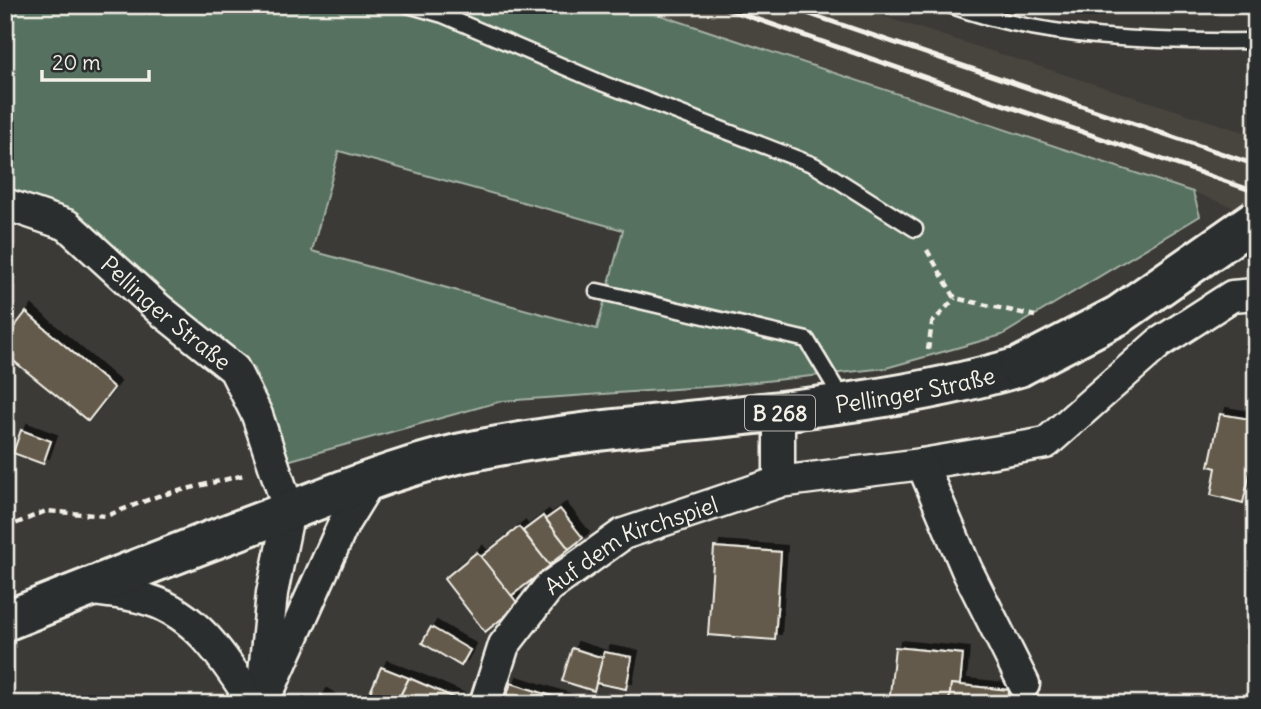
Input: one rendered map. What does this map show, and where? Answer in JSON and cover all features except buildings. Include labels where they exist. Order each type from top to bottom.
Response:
[{"type":"main road","name":"Pellinger Straße","points":[[289,511],[371,478],[439,458],[538,439],[779,413],[922,393],[1019,367],[1119,315],[1256,219]]},
{"type":"main road","name":"B 268","points":[[5,621],[289,511]]},
{"type":"street","name":"Pellinger Straße","points":[[5,204],[67,225],[159,309],[234,369],[257,415],[289,511]]},
{"type":"street","points":[[779,413],[779,482],[922,464],[1046,443],[1159,343],[1232,296],[1256,294]]},
{"type":"street","points":[[922,464],[967,570],[1024,684]]},
{"type":"street","points":[[263,704],[344,523],[371,478]]},
{"type":"street","name":"Auf dem Kirchspiel","points":[[485,704],[503,645],[549,587],[623,534],[779,482]]},
{"type":"street","points":[[263,704],[272,593],[289,511]]},
{"type":"street","points":[[85,589],[152,600],[183,617],[216,649],[254,704]]},
{"type":"lane","points":[[408,5],[443,15],[604,84],[814,165],[915,229]]},
{"type":"lane","points":[[949,5],[1049,30],[1144,41],[1256,41]]},
{"type":"lane","points":[[597,291],[807,340],[845,404]]},
{"type":"path","points":[[915,229],[955,298],[1037,316]]},
{"type":"path","points":[[922,393],[932,323],[955,298]]},
{"type":"path","points":[[5,528],[46,511],[106,516],[158,496],[231,476],[276,472]]},
{"type":"shaded area","points":[[630,5],[848,5],[1256,136],[1256,216],[1193,192]]},
{"type":"green space","points":[[5,5],[630,5],[1193,192],[1200,216],[1002,335],[886,368],[718,386],[502,401],[287,461],[255,369],[80,222],[5,191]],"holes":[[[339,151],[623,230],[597,329],[312,251]]]},
{"type":"railway","points":[[716,5],[1256,192]]},
{"type":"railway","points":[[783,5],[1256,165]]}]
